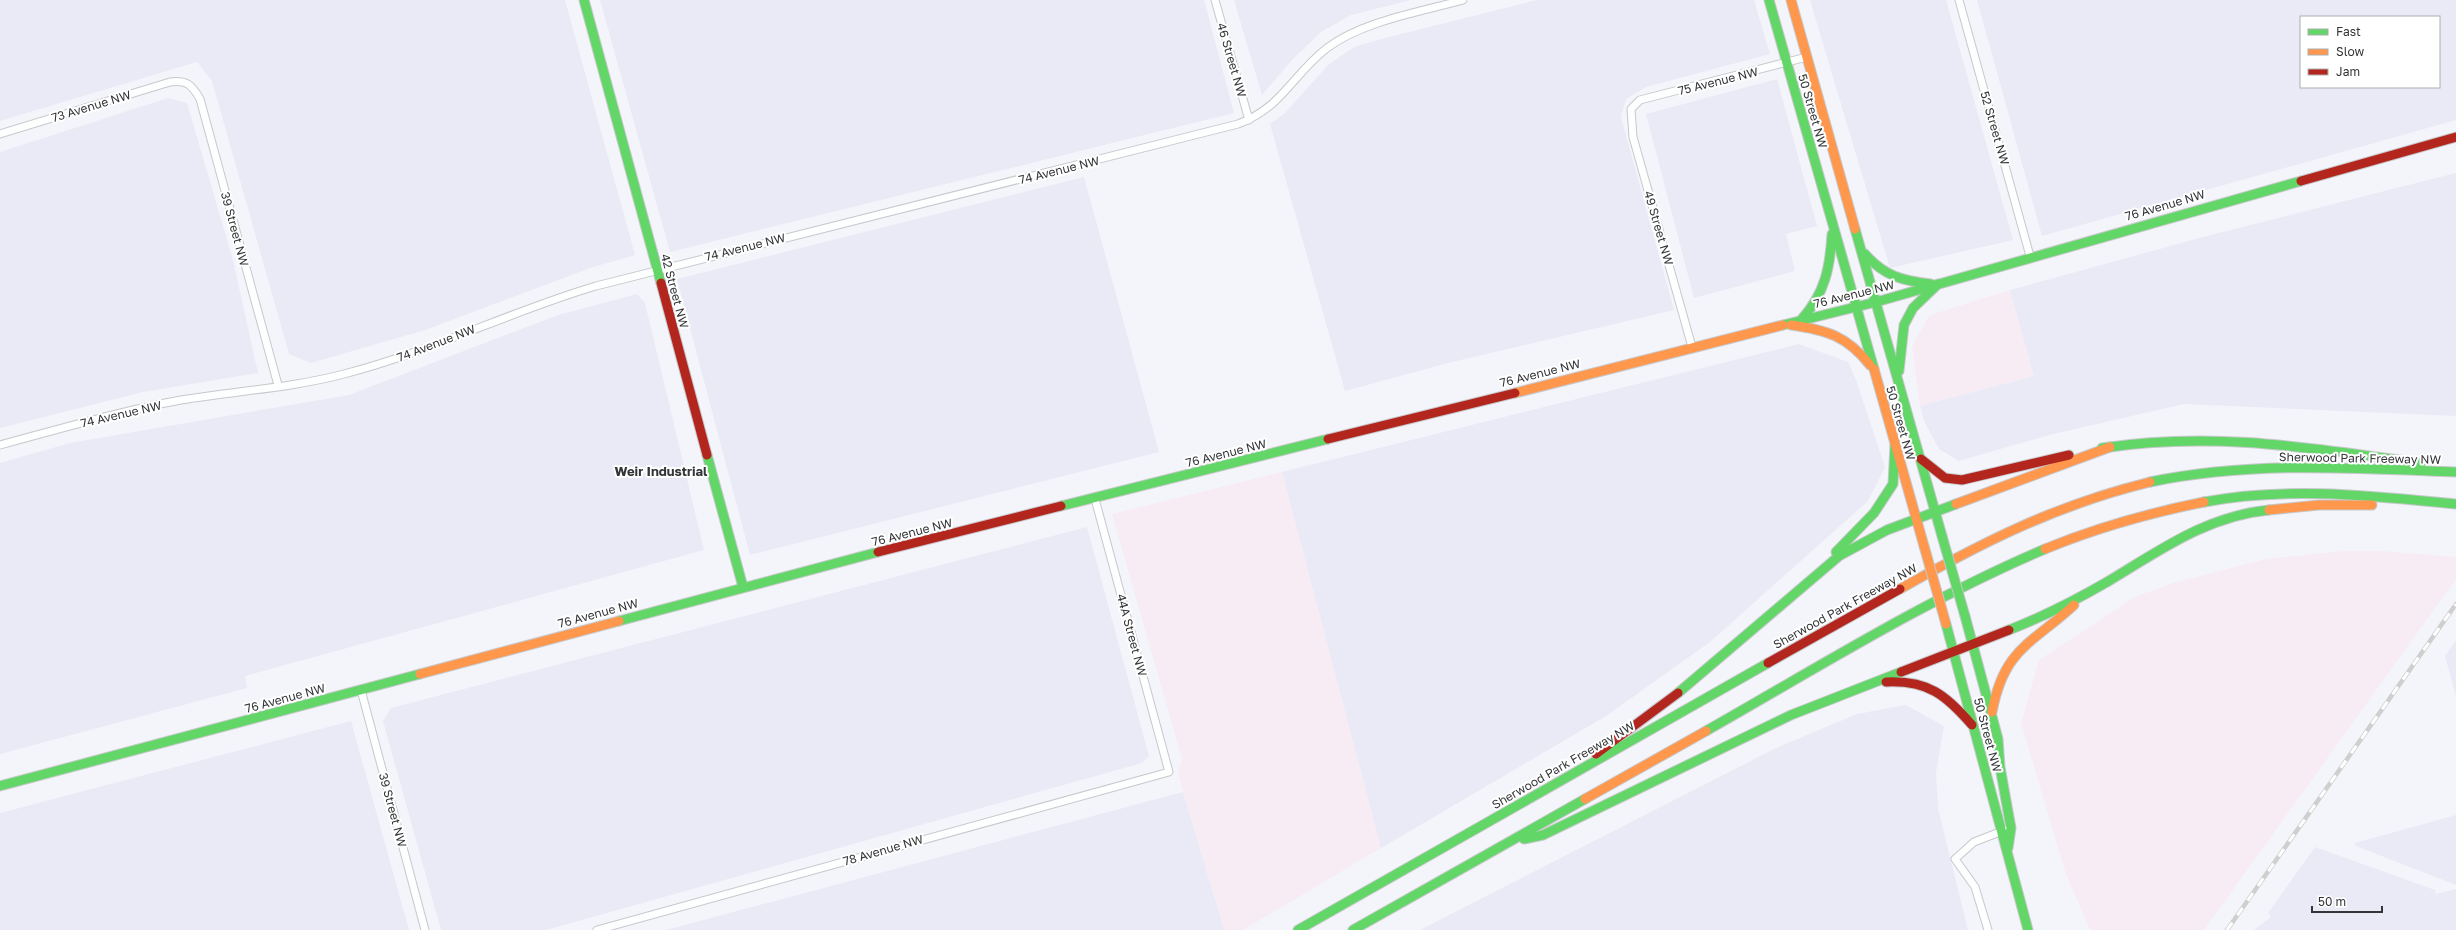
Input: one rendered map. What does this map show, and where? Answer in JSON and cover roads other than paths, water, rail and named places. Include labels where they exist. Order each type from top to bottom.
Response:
[{"type":"main road","name":"42 Street NW","points":[[584,0],[743,587]]},
{"type":"main road","name":"50 Street NW","points":[[1769,0],[1946,624],[2028,930]]},
{"type":"main road","name":"50 Street NW","points":[[1791,0],[1992,712],[1998,739],[2000,767],[2011,828],[2008,852]]},
{"type":"main road","name":"76 Avenue NW","points":[[0,786],[743,587],[1095,499],[1855,305],[1876,302],[2030,256],[2456,137]]},
{"type":"main road","points":[[1802,319],[1818,301],[1826,288],[1831,267],[1832,224]]},
{"type":"main road","points":[[1862,251],[1876,269],[1889,277],[1937,284]]},
{"type":"main road","points":[[1898,379],[1904,326],[1913,308],[1937,284]]},
{"type":"main road","points":[[1785,324],[1825,329],[1836,334],[1852,344],[1874,370]]},
{"type":"main road","points":[[1921,459],[1932,470],[1945,478],[1962,480],[2006,468],[2110,447],[2172,439],[2239,442],[2456,468]]},
{"type":"main road","points":[[1572,774],[1617,737],[1690,685],[1815,574],[1874,513],[1884,500],[1893,484],[1895,445]]},
{"type":"main road","points":[[1815,574],[1839,556],[1864,541],[1936,512],[2110,447]]},
{"type":"main road","name":"Sherwood Park Freeway NW","points":[[1298,930],[1975,547],[2065,506],[2115,491],[2214,472],[2301,466],[2456,472]]},
{"type":"main road","points":[[1353,930],[1986,574],[2088,531],[2204,502],[2261,496],[2320,494],[2456,504]]},
{"type":"main road","points":[[1510,842],[1543,835],[1755,732],[1870,684],[2026,623],[2086,592],[2168,543],[2196,529],[2245,515],[2319,505],[2456,504]]},
{"type":"main road","points":[[1992,712],[1998,684],[2005,670],[2020,649],[2086,592]]},
{"type":"main road","points":[[1870,684],[1897,680],[1917,682],[1949,699],[1972,725]]},
{"type":"street","name":"46 Street NW","points":[[1215,0],[1249,120]]},
{"type":"street","name":"74 Avenue NW","points":[[0,445],[140,409],[322,379],[360,370],[557,297],[657,269],[1003,184],[1249,120],[1271,107],[1314,59],[1342,38],[1376,24],[1463,0]]},
{"type":"street","name":"52 Street NW","points":[[1959,0],[2030,256]]},
{"type":"street","name":"75 Avenue NW","points":[[1632,109],[1640,100],[1806,57]]},
{"type":"street","name":"73 Avenue NW","points":[[0,134],[167,82],[182,80]]},
{"type":"street","name":"39 Street NW","points":[[182,80],[193,86],[200,100],[278,386]]},
{"type":"street","name":"49 Street NW","points":[[1632,109],[1633,137],[1692,347]]},
{"type":"street","name":"44A Street NW","points":[[1095,499],[1169,772]]},
{"type":"street","name":"39 Street NW","points":[[361,690],[425,930]]},
{"type":"street","name":"78 Avenue NW","points":[[597,930],[1169,772]]},
{"type":"street","points":[[1988,930],[1975,887],[1955,858],[1974,842],[2011,828]]},
{"type":"railway","points":[[2227,930],[2456,604]]},
{"type":"district","name":"Weir Industrial","points":[[661,471]]}]
